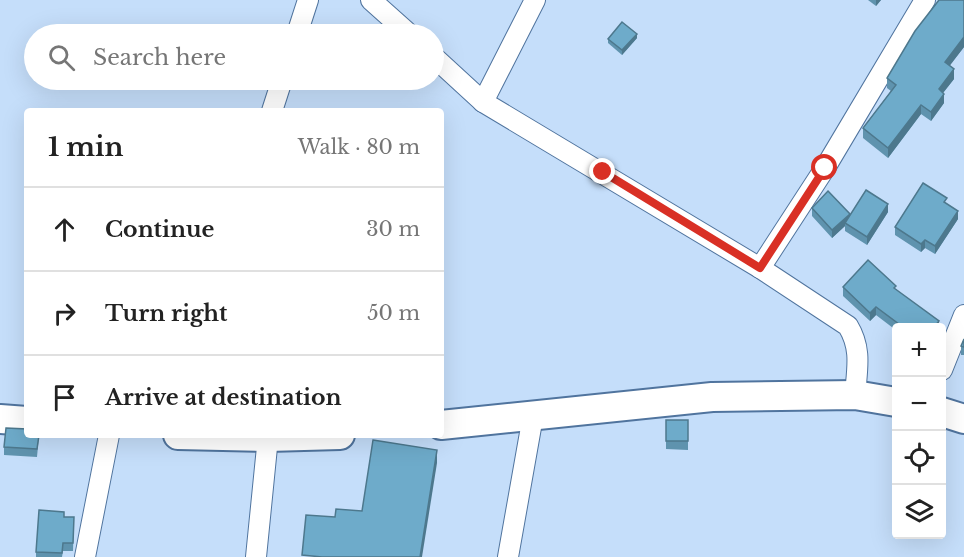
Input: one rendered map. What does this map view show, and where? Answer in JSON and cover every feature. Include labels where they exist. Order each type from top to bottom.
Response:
[{"type":"street","points":[[300,24],[308,0]]},
{"type":"street","points":[[371,0],[398,24]]},
{"type":"street","points":[[483,102],[535,0]]},
{"type":"street","points":[[760,268],[825,168],[924,0]]},
{"type":"street","points":[[444,66],[483,102],[760,268],[848,326],[856,338],[858,352],[855,395]]},
{"type":"street","points":[[273,108],[279,90]]},
{"type":"street","points":[[946,360],[964,315]]},
{"type":"street","points":[[444,425],[712,397],[855,395],[892,401]]},
{"type":"street","points":[[946,413],[964,419]]},
{"type":"street","points":[[508,557],[533,416]]},
{"type":"street","points":[[0,418],[24,421]]},
{"type":"street","points":[[85,557],[108,438]]},
{"type":"street","points":[[256,557],[268,438]]},
{"type":"building","points":[[939,0],[964,0],[964,37],[945,62],[954,69],[939,89],[944,94],[931,112],[921,105],[888,148],[863,128],[896,85],[887,78],[915,31]]},
{"type":"building","points":[[622,22],[637,34],[622,50],[608,39]]},
{"type":"building","points":[[923,183],[947,198],[944,202],[958,211],[935,246],[925,240],[921,244],[895,227]]},
{"type":"building","points":[[866,190],[888,204],[867,237],[845,223]]},
{"type":"building","points":[[828,191],[850,214],[832,230],[812,208]]},
{"type":"building","points":[[868,260],[896,286],[894,288],[939,321],[937,323],[898,323],[876,307],[870,313],[843,287]]},
{"type":"building","points":[[666,420],[688,420],[688,441],[666,441]]},
{"type":"building","points":[[6,428],[24,429],[24,438],[39,438],[37,449],[4,447]]},
{"type":"building","points":[[373,440],[437,450],[420,557],[302,555],[306,515],[335,517],[336,509],[362,511]]},
{"type":"building","points":[[39,510],[64,512],[64,517],[74,517],[73,543],[63,543],[62,553],[36,552]]},
{"type":"route","points":[[603,172],[760,268],[825,168]]}]
